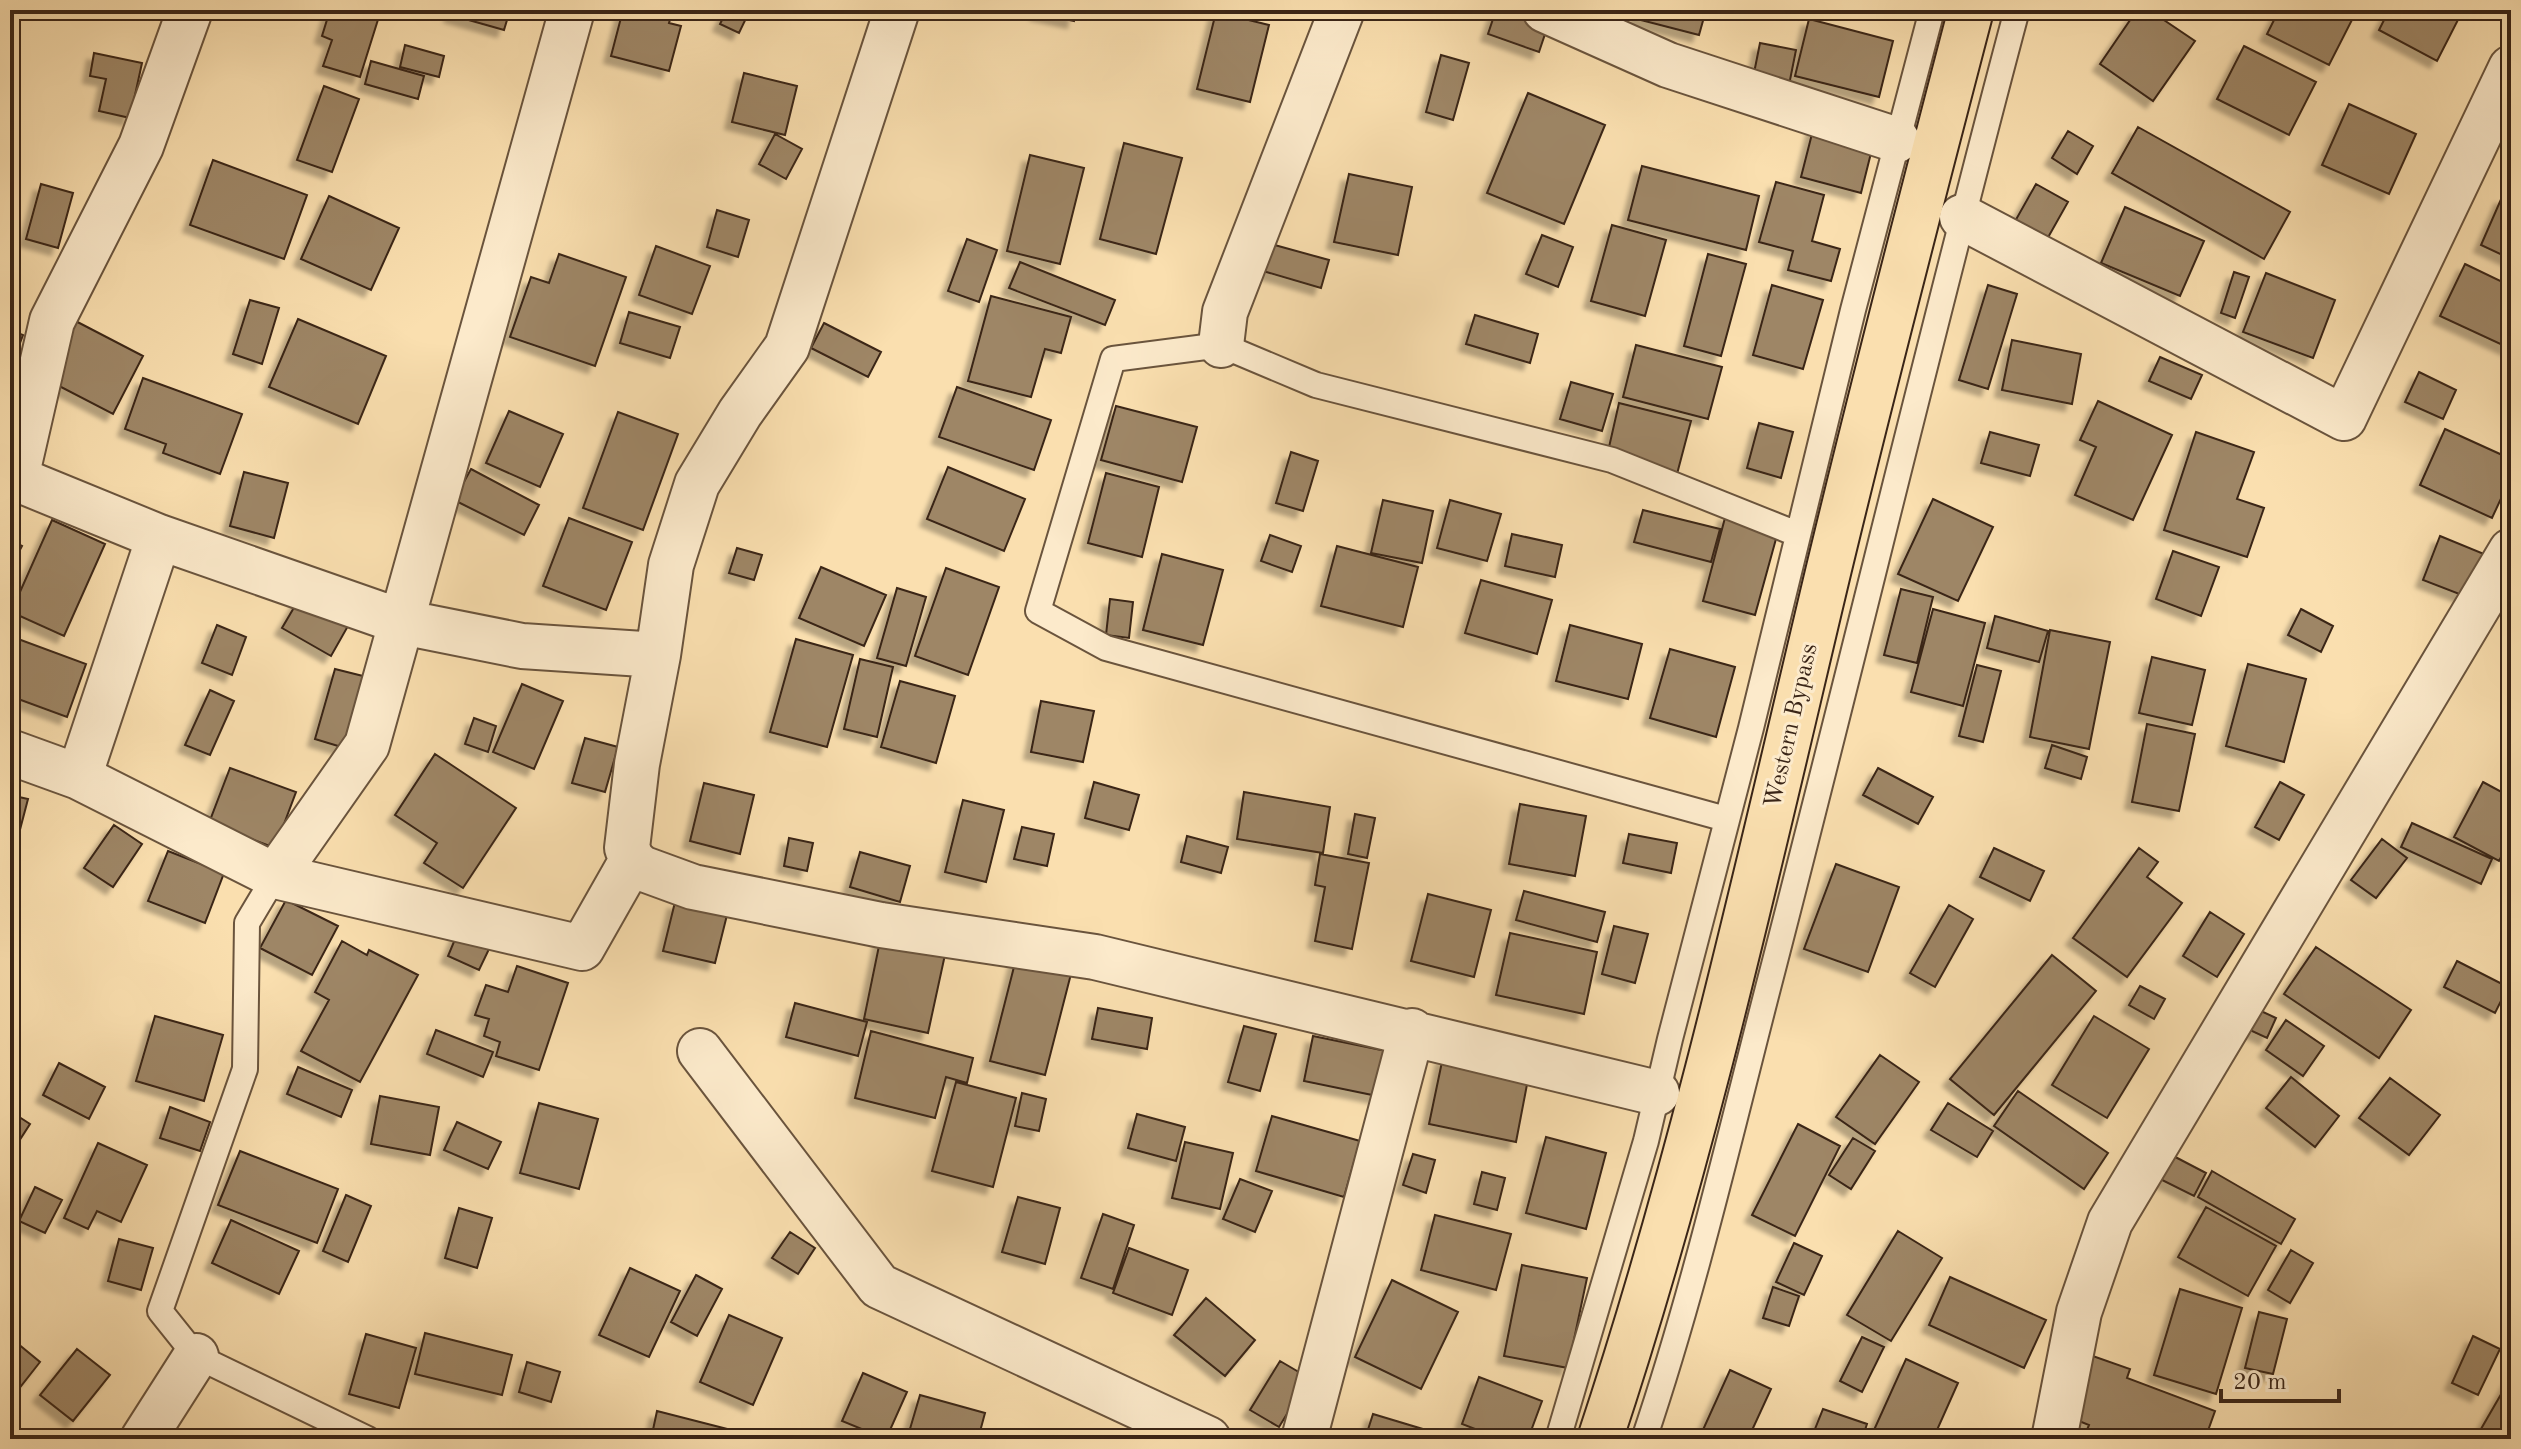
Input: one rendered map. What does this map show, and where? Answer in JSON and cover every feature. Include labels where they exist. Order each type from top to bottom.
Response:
[{"type":"main road","name":"Western Bypass","points":[[1600,1439],[1636,1330],[1698,1103],[1846,499],[1971,10]]},
{"type":"street","points":[[190,10],[141,146],[52,321],[13,477],[159,537],[402,622],[522,646],[658,655]]},
{"type":"street","points":[[275,876],[367,745],[572,10]]},
{"type":"street","points":[[897,10],[787,347],[740,413],[697,484],[671,565],[637,764],[627,848],[632,860],[641,868],[693,887],[881,925],[1095,957],[1412,1031],[1657,1093]]},
{"type":"street","points":[[1221,345],[1225,312],[1342,10]]},
{"type":"street","points":[[1545,10],[1668,65],[1897,140]]},
{"type":"street","points":[[1962,217],[2344,418],[2511,68]]},
{"type":"street","points":[[79,777],[159,537]]},
{"type":"street","points":[[2054,1439],[2079,1312],[2110,1222],[2511,551]]},
{"type":"street","points":[[10,752],[79,777],[275,876],[582,948],[632,860]]},
{"type":"street","points":[[1304,1439],[1412,1031]]},
{"type":"street","points":[[700,1051],[879,1286],[1208,1439]]},
{"type":"street","points":[[143,1439],[196,1356]]},
{"type":"lane","points":[[1558,1439],[1646,1141],[1797,534],[1932,10]]},
{"type":"lane","points":[[1644,1439],[1725,1162],[1962,217],[2017,10]]},
{"type":"lane","points":[[1726,819],[1106,648],[1038,611],[1113,359],[1221,345],[1316,385],[1612,460],[1797,534]]},
{"type":"lane","points":[[275,876],[247,923],[245,1069],[160,1311],[196,1356],[368,1439]]},
{"type":"building","points":[[330,10],[381,10],[360,77],[323,66],[332,40],[322,36]]},
{"type":"building","points":[[453,10],[510,10],[504,30],[451,15]]},
{"type":"building","points":[[623,10],[673,10],[669,23],[681,26],[669,71],[611,56]]},
{"type":"building","points":[[727,10],[750,10],[739,33],[720,24]]},
{"type":"building","points":[[1038,10],[1076,10],[1074,21],[1037,13]]},
{"type":"building","points":[[1496,10],[1516,10],[1549,22],[1539,52],[1488,34]]},
{"type":"building","points":[[1639,10],[1706,10],[1699,35],[1637,19]]},
{"type":"building","points":[[2137,10],[2149,10],[2195,41],[2153,101],[2100,64]]},
{"type":"building","points":[[2279,10],[2357,10],[2329,65],[2267,34]]},
{"type":"building","points":[[2389,10],[2463,10],[2437,61],[2379,30]]},
{"type":"building","points":[[1216,12],[1269,25],[1250,102],[1197,89]]},
{"type":"building","points":[[1809,19],[1893,41],[1879,97],[1795,76]]},
{"type":"building","points":[[1760,43],[1796,50],[1787,95],[1751,88]]},
{"type":"building","points":[[405,45],[444,56],[439,77],[400,67]]},
{"type":"building","points":[[2244,46],[2316,82],[2289,135],[2217,99]]},
{"type":"building","points":[[94,53],[142,63],[130,118],[99,111],[106,79],[90,76]]},
{"type":"building","points":[[1441,55],[1469,63],[1453,120],[1426,112]]},
{"type":"building","points":[[371,61],[424,76],[418,99],[365,84]]},
{"type":"building","points":[[744,73],[797,86],[785,135],[732,122]]},
{"type":"building","points":[[324,86],[359,99],[332,172],[297,160]]},
{"type":"building","points":[[1528,93],[1605,125],[1564,224],[1487,193]]},
{"type":"building","points":[[2349,104],[2416,134],[2389,194],[2322,165]]},
{"type":"building","points":[[1815,122],[1875,137],[1861,193],[1801,177]]},
{"type":"building","points":[[2138,127],[2290,212],[2264,259],[2112,173]]},
{"type":"building","points":[[2068,131],[2093,146],[2077,174],[2052,158]]},
{"type":"building","points":[[775,134],[802,149],[786,179],[759,164]]},
{"type":"building","points":[[1124,143],[1182,158],[1156,254],[1100,239]]},
{"type":"building","points":[[1030,155],[1084,168],[1060,264],[1007,251]]},
{"type":"building","points":[[213,160],[307,195],[284,259],[190,225]]},
{"type":"building","points":[[1642,166],[1759,196],[1746,250],[1628,220]]},
{"type":"building","points":[[1349,174],[1412,187],[1398,255],[1334,242]]},
{"type":"building","points":[[1776,182],[1824,195],[1812,241],[1840,249],[1831,281],[1788,270],[1793,251],[1759,242]]},
{"type":"building","points":[[41,184],[73,193],[58,248],[26,239]]},
{"type":"building","points":[[2036,184],[2068,202],[2037,257],[2005,239]]},
{"type":"building","points":[[329,196],[399,228],[371,290],[301,259]]},
{"type":"building","points":[[2502,197],[2511,200],[2511,259],[2481,245]]},
{"type":"building","points":[[2125,207],[2204,241],[2180,296],[2101,263]]},
{"type":"building","points":[[717,210],[749,220],[738,257],[707,247]]},
{"type":"building","points":[[1612,225],[1666,240],[1645,316],[1591,301]]},
{"type":"building","points":[[1542,235],[1573,247],[1558,287],[1526,274]]},
{"type":"building","points":[[967,239],[997,250],[979,302],[948,291]]},
{"type":"building","points":[[1271,244],[1329,260],[1321,288],[1263,271]]},
{"type":"building","points":[[656,246],[710,266],[692,314],[639,295]]},
{"type":"building","points":[[559,254],[626,277],[595,366],[510,337],[531,277],[549,283]]},
{"type":"building","points":[[1708,254],[1746,264],[1721,356],[1684,346]]},
{"type":"building","points":[[1020,262],[1115,300],[1105,325],[1009,288]]},
{"type":"building","points":[[2465,264],[2511,286],[2509,348],[2440,316]]},
{"type":"building","points":[[2234,272],[2249,277],[2235,318],[2221,313]]},
{"type":"building","points":[[2266,273],[2335,300],[2313,358],[2243,332]]},
{"type":"building","points":[[1772,285],[1823,300],[1803,369],[1753,355]]},
{"type":"building","points":[[1988,285],[2017,294],[1988,389],[1959,380]]},
{"type":"building","points":[[991,296],[1071,317],[1061,353],[1045,349],[1031,397],[968,381]]},
{"type":"building","points":[[250,300],[279,308],[262,364],[233,354]]},
{"type":"building","points":[[629,312],[680,327],[670,358],[620,343]]},
{"type":"building","points":[[64,315],[143,356],[113,414],[34,373]]},
{"type":"building","points":[[1475,315],[1538,334],[1530,363],[1466,344]]},
{"type":"building","points":[[298,319],[386,356],[358,424],[269,387]]},
{"type":"building","points":[[824,323],[881,352],[868,377],[811,348]]},
{"type":"building","points":[[10,330],[23,335],[10,369]]},
{"type":"building","points":[[2012,340],[2081,354],[2072,404],[2002,390]]},
{"type":"building","points":[[1636,345],[1722,367],[1708,419],[1623,397]]},
{"type":"building","points":[[2160,357],[2202,375],[2191,399],[2149,381]]},
{"type":"building","points":[[2419,372],[2456,390],[2443,419],[2405,402]]},
{"type":"building","points":[[143,378],[242,414],[220,474],[163,453],[166,444],[125,429]]},
{"type":"building","points":[[1571,382],[1613,394],[1602,431],[1560,419]]},
{"type":"building","points":[[957,387],[1051,420],[1034,470],[939,437]]},
{"type":"building","points":[[2098,401],[2172,435],[2133,520],[2075,495],[2096,447],[2080,440]]},
{"type":"building","points":[[1619,403],[1691,421],[1677,474],[1607,456]]},
{"type":"building","points":[[1116,406],[1197,427],[1182,482],[1101,460]]},
{"type":"building","points":[[509,411],[563,434],[540,487],[486,463]]},
{"type":"building","points":[[618,412],[678,434],[643,530],[583,508]]},
{"type":"building","points":[[1759,423],[1793,432],[1781,478],[1747,468]]},
{"type":"building","points":[[2445,429],[2511,459],[2511,477],[2492,518],[2420,485]]},
{"type":"building","points":[[1990,432],[2039,445],[2030,476],[1981,463]]},
{"type":"building","points":[[2196,432],[2254,452],[2237,499],[2264,508],[2247,557],[2164,530]]},
{"type":"building","points":[[1291,452],[1318,461],[1303,511],[1276,503]]},
{"type":"building","points":[[948,467],[1025,499],[1004,551],[927,519]]},
{"type":"building","points":[[471,469],[539,505],[524,535],[454,500]]},
{"type":"building","points":[[244,472],[288,483],[274,538],[230,526]]},
{"type":"building","points":[[1106,473],[1159,487],[1142,557],[1088,543]]},
{"type":"building","points":[[1933,499],[1993,527],[1958,601],[1898,574]]},
{"type":"building","points":[[1383,500],[1433,511],[1422,563],[1371,553]]},
{"type":"building","points":[[1450,500],[1501,514],[1487,561],[1437,548]]},
{"type":"building","points":[[1643,510],[1720,529],[1711,562],[1634,542]]},
{"type":"building","points":[[1726,514],[1779,528],[1755,615],[1703,601]]},
{"type":"building","points":[[569,518],[632,542],[606,610],[543,586]]},
{"type":"building","points":[[52,520],[105,544],[64,636],[11,612]]},
{"type":"building","points":[[1512,534],[1562,545],[1555,577],[1505,566]]},
{"type":"building","points":[[1270,535],[1301,546],[1292,572],[1261,561]]},
{"type":"building","points":[[2440,536],[2484,554],[2467,597],[2423,580]]},
{"type":"building","points":[[10,540],[22,546],[10,569]]},
{"type":"building","points":[[1337,546],[1418,567],[1403,627],[1321,606]]},
{"type":"building","points":[[737,548],[762,555],[754,580],[729,573]]},
{"type":"building","points":[[2173,551],[2219,567],[2201,616],[2156,599]]},
{"type":"building","points":[[1162,554],[1223,570],[1203,645],[1143,630]]},
{"type":"building","points":[[821,567],[886,595],[864,646],[799,618]]},
{"type":"building","points":[[946,568],[999,587],[968,675],[915,656]]},
{"type":"building","points":[[1481,580],[1552,600],[1537,654],[1465,633]]},
{"type":"building","points":[[897,588],[926,597],[906,666],[877,658]]},
{"type":"building","points":[[1901,589],[1933,597],[1917,663],[1884,655]]},
{"type":"building","points":[[299,599],[348,626],[331,656],[282,628]]},
{"type":"building","points":[[1110,599],[1133,602],[1129,638],[1106,635]]},
{"type":"building","points":[[1933,609],[1985,623],[1963,706],[1911,692]]},
{"type":"building","points":[[2301,609],[2333,626],[2321,652],[2288,635]]},
{"type":"building","points":[[1995,616],[2048,631],[2039,662],[1987,648]]},
{"type":"building","points":[[217,625],[246,637],[232,675],[202,663]]},
{"type":"building","points":[[1570,625],[1642,644],[1628,699],[1556,681]]},
{"type":"building","points":[[2050,630],[2110,642],[2089,749],[2030,737]]},
{"type":"building","points":[[10,636],[86,664],[67,717],[10,696]]},
{"type":"building","points":[[796,639],[853,655],[827,747],[770,732]]},
{"type":"building","points":[[1670,649],[1735,667],[1716,737],[1650,718]]},
{"type":"building","points":[[2152,657],[2205,670],[2192,725],[2139,713]]},
{"type":"building","points":[[860,659],[893,667],[877,737],[844,729]]},
{"type":"building","points":[[2248,664],[2306,679],[2284,762],[2226,746]]},
{"type":"building","points":[[1977,665],[2001,671],[1983,742],[1959,736]]},
{"type":"building","points":[[335,669],[367,677],[348,749],[315,739]]},
{"type":"building","points":[[900,681],[955,696],[936,763],[881,747]]},
{"type":"building","points":[[522,684],[563,701],[534,769],[493,752]]},
{"type":"building","points":[[210,690],[234,701],[210,755],[185,745]]},
{"type":"building","points":[[1041,701],[1094,711],[1083,762],[1031,752]]},
{"type":"building","points":[[474,718],[496,726],[488,752],[465,744]]},
{"type":"building","points":[[2147,724],[2195,734],[2179,811],[2132,802]]},
{"type":"building","points":[[585,738],[618,747],[605,792],[572,783]]},
{"type":"building","points":[[2052,745],[2087,757],[2081,779],[2045,768]]},
{"type":"building","points":[[435,754],[516,808],[463,888],[424,863],[437,843],[395,815]]},
{"type":"building","points":[[230,768],[296,792],[275,848],[209,823]]},
{"type":"building","points":[[1878,768],[1933,797],[1918,824],[1863,795]]},
{"type":"building","points":[[1094,782],[1139,795],[1129,830],[1085,818]]},
{"type":"building","points":[[2280,782],[2304,795],[2279,840],[2255,827]]},
{"type":"building","points":[[2483,782],[2511,797],[2511,838],[2499,861],[2454,837]]},
{"type":"building","points":[[704,783],[754,795],[740,854],[690,841]]},
{"type":"building","points":[[1244,792],[1330,807],[1323,853],[1237,839]]},
{"type":"building","points":[[10,795],[28,799],[10,868]]},
{"type":"building","points":[[963,800],[1004,810],[986,882],[945,872]]},
{"type":"building","points":[[1520,804],[1586,816],[1575,876],[1509,864]]},
{"type":"building","points":[[1355,814],[1375,818],[1367,858],[1348,854]]},
{"type":"building","points":[[2412,823],[2492,859],[2481,884],[2401,847]]},
{"type":"building","points":[[114,825],[142,844],[113,887],[84,868]]},
{"type":"building","points":[[1022,827],[1054,834],[1047,866],[1014,859]]},
{"type":"building","points":[[1629,834],[1677,843],[1671,873],[1623,863]]},
{"type":"building","points":[[1187,836],[1228,847],[1221,873],[1181,862]]},
{"type":"building","points":[[789,838],[813,843],[807,871],[784,866]]},
{"type":"building","points":[[2382,839],[2407,858],[2376,898],[2351,880]]},
{"type":"building","points":[[1994,848],[2044,871],[2030,901],[1980,877]]},
{"type":"building","points":[[2139,848],[2158,862],[2147,877],[2182,903],[2127,977],[2073,938]]},
{"type":"building","points":[[168,851],[224,873],[205,923],[148,901]]},
{"type":"building","points":[[860,852],[910,866],[900,902],[850,887]]},
{"type":"building","points":[[1320,854],[1369,863],[1352,949],[1315,941],[1325,887],[1315,885]]},
{"type":"building","points":[[1836,864],[1899,887],[1868,972],[1804,949]]},
{"type":"building","points":[[1524,891],[1605,912],[1597,942],[1516,920]]},
{"type":"building","points":[[1428,894],[1491,910],[1474,977],[1411,961]]},
{"type":"building","points":[[286,900],[338,926],[312,975],[260,948]]},
{"type":"building","points":[[675,902],[727,915],[715,963],[663,951]]},
{"type":"building","points":[[1949,905],[1973,919],[1935,987],[1910,973]]},
{"type":"building","points":[[2210,912],[2244,934],[2217,977],[2183,956]]},
{"type":"building","points":[[1614,926],[1648,934],[1635,983],[1602,974]]},
{"type":"building","points":[[458,932],[490,947],[479,970],[448,956]]},
{"type":"building","points":[[1510,933],[1597,952],[1584,1014],[1496,995]]},
{"type":"building","points":[[881,936],[946,950],[928,1033],[864,1019]]},
{"type":"building","points":[[342,941],[367,955],[369,950],[418,975],[360,1082],[301,1051],[329,1000],[315,992]]},
{"type":"building","points":[[2316,947],[2411,1010],[2379,1058],[2284,994]]},
{"type":"building","points":[[1017,955],[1072,970],[1045,1075],[990,1061]]},
{"type":"building","points":[[2052,955],[2096,991],[1994,1115],[1950,1079]]},
{"type":"building","points":[[2457,961],[2508,987],[2495,1013],[2444,987]]},
{"type":"building","points":[[517,966],[568,983],[539,1070],[496,1056],[500,1042],[484,1036],[489,1019],[475,1015],[486,985],[508,992]]},
{"type":"building","points":[[2140,986],[2165,999],[2154,1019],[2129,1005]]},
{"type":"building","points":[[795,1003],[867,1022],[858,1056],[786,1037]]},
{"type":"building","points":[[2248,1005],[2276,1018],[2267,1038],[2239,1025]]},
{"type":"building","points":[[1098,1008],[1152,1018],[1147,1049],[1092,1039]]},
{"type":"building","points":[[155,1016],[223,1035],[204,1101],[136,1081]]},
{"type":"building","points":[[2094,1016],[2149,1049],[2107,1118],[2052,1085]]},
{"type":"building","points":[[2286,1020],[2324,1046],[2303,1076],[2266,1050]]},
{"type":"building","points":[[1244,1026],[1276,1034],[1260,1091],[1228,1082]]},
{"type":"building","points":[[436,1030],[493,1052],[483,1077],[427,1054]]},
{"type":"building","points":[[871,1031],[973,1058],[967,1083],[946,1077],[935,1118],[855,1098]]},
{"type":"building","points":[[1313,1036],[1391,1052],[1382,1097],[1304,1081]]},
{"type":"building","points":[[1880,1055],[1919,1082],[1875,1144],[1836,1117]]},
{"type":"building","points":[[1443,1057],[1529,1074],[1516,1142],[1429,1124]]},
{"type":"building","points":[[59,1063],[105,1087],[89,1119],[43,1095]]},
{"type":"building","points":[[298,1067],[352,1090],[341,1117],[287,1094]]},
{"type":"building","points":[[2291,1077],[2339,1116],[2315,1147],[2266,1108]]},
{"type":"building","points":[[2390,1078],[2440,1115],[2409,1155],[2359,1118]]},
{"type":"building","points":[[956,1082],[1016,1098],[993,1187],[932,1171]]},
{"type":"building","points":[[2018,1091],[2108,1153],[2084,1189],[1994,1126]]},
{"type":"building","points":[[1022,1093],[1046,1099],[1039,1131],[1015,1126]]},
{"type":"building","points":[[380,1096],[439,1107],[430,1155],[371,1144]]},
{"type":"building","points":[[539,1103],[598,1119],[579,1189],[520,1173]]},
{"type":"building","points":[[1948,1103],[1993,1131],[1977,1157],[1931,1130]]},
{"type":"building","points":[[170,1107],[210,1122],[200,1151],[160,1138]]},
{"type":"building","points":[[10,1111],[30,1124],[10,1155]]},
{"type":"building","points":[[1137,1114],[1185,1127],[1176,1161],[1128,1148]]},
{"type":"building","points":[[1272,1116],[1360,1141],[1344,1197],[1256,1171]]},
{"type":"building","points":[[457,1122],[501,1142],[488,1169],[444,1150]]},
{"type":"building","points":[[1798,1124],[1840,1146],[1795,1236],[1752,1215]]},
{"type":"building","points":[[1546,1137],[1606,1153],[1586,1229],[1526,1213]]},
{"type":"building","points":[[1853,1138],[1875,1151],[1851,1189],[1829,1175]]},
{"type":"building","points":[[1185,1142],[1233,1153],[1220,1209],[1172,1198]]},
{"type":"building","points":[[98,1143],[147,1165],[121,1222],[97,1211],[88,1229],[64,1218]]},
{"type":"building","points":[[2160,1149],[2206,1173],[2194,1196],[2148,1173]]},
{"type":"building","points":[[240,1151],[338,1189],[317,1243],[218,1205]]},
{"type":"building","points":[[1413,1154],[1435,1160],[1426,1193],[1403,1185]]},
{"type":"building","points":[[2212,1171],[2295,1219],[2281,1244],[2198,1197]]},
{"type":"building","points":[[1482,1172],[1505,1178],[1497,1210],[1474,1204]]},
{"type":"building","points":[[1240,1179],[1272,1191],[1255,1232],[1223,1219]]},
{"type":"building","points":[[35,1187],[62,1200],[45,1233],[19,1221]]},
{"type":"building","points":[[346,1195],[371,1206],[348,1262],[323,1251]]},
{"type":"building","points":[[1018,1197],[1060,1208],[1045,1264],[1002,1252]]},
{"type":"building","points":[[2206,1207],[2276,1246],[2248,1296],[2178,1257]]},
{"type":"building","points":[[459,1208],[492,1218],[477,1268],[445,1258]]},
{"type":"building","points":[[1103,1214],[1134,1225],[1113,1289],[1081,1278]]},
{"type":"building","points":[[1435,1215],[1511,1234],[1496,1290],[1421,1270]]},
{"type":"building","points":[[231,1220],[299,1251],[279,1294],[212,1263]]},
{"type":"building","points":[[1898,1231],[1942,1258],[1891,1341],[1847,1315]]},
{"type":"building","points":[[790,1232],[815,1248],[798,1274],[772,1258]]},
{"type":"building","points":[[119,1239],[153,1248],[141,1290],[108,1281]]},
{"type":"building","points":[[1794,1243],[1822,1256],[1804,1295],[1776,1282]]},
{"type":"building","points":[[1129,1248],[1188,1270],[1172,1315],[1113,1293]]},
{"type":"building","points":[[2291,1250],[2313,1263],[2290,1303],[2268,1290]]},
{"type":"building","points":[[1522,1265],[1587,1278],[1568,1368],[1504,1356]]},
{"type":"building","points":[[630,1268],[680,1291],[649,1357],[599,1335]]},
{"type":"building","points":[[696,1275],[722,1289],[697,1336],[671,1322]]},
{"type":"building","points":[[1950,1277],[2046,1320],[2024,1368],[1929,1325]]},
{"type":"building","points":[[1392,1280],[1458,1312],[1421,1389],[1355,1357]]},
{"type":"building","points":[[1773,1287],[1799,1296],[1789,1326],[1763,1318]]},
{"type":"building","points":[[2180,1289],[2242,1308],[2216,1394],[2154,1375]]},
{"type":"building","points":[[1206,1298],[1255,1340],[1225,1376],[1174,1335]]},
{"type":"building","points":[[2259,1312],[2287,1319],[2273,1374],[2245,1368]]},
{"type":"building","points":[[729,1315],[782,1338],[753,1405],[700,1382]]},
{"type":"building","points":[[425,1333],[512,1355],[502,1395],[415,1374]]},
{"type":"building","points":[[366,1334],[416,1348],[399,1408],[349,1394]]},
{"type":"building","points":[[2473,1336],[2500,1349],[2478,1395],[2452,1383]]},
{"type":"building","points":[[1862,1337],[1884,1347],[1862,1392],[1840,1381]]},
{"type":"building","points":[[17,1343],[40,1362],[10,1400],[10,1352]]},
{"type":"building","points":[[77,1349],[110,1375],[73,1421],[40,1395]]},
{"type":"building","points":[[2087,1354],[2130,1369],[2127,1378],[2215,1411],[2205,1439],[2083,1439],[2089,1425],[2064,1415]]},
{"type":"building","points":[[1906,1359],[1958,1383],[1933,1439],[1895,1439],[1874,1430]]},
{"type":"building","points":[[1280,1361],[1309,1378],[1279,1427],[1250,1410]]},
{"type":"building","points":[[527,1362],[560,1372],[551,1402],[519,1392]]},
{"type":"building","points":[[1730,1370],[1771,1389],[1748,1439],[1718,1439],[1702,1432]]},
{"type":"building","points":[[863,1373],[907,1392],[886,1439],[842,1421]]},
{"type":"building","points":[[1479,1377],[1542,1401],[1528,1439],[1501,1439],[1462,1424]]},
{"type":"building","points":[[2511,1377],[2511,1439],[2498,1439],[2481,1429]]},
{"type":"building","points":[[920,1395],[985,1413],[978,1439],[907,1439]]},
{"type":"building","points":[[1823,1409],[1867,1424],[1862,1439],[1811,1439]]},
{"type":"building","points":[[657,1411],[743,1433],[742,1439],[651,1439]]},
{"type":"building","points":[[1373,1414],[1446,1436],[1445,1439],[1365,1439]]}]
